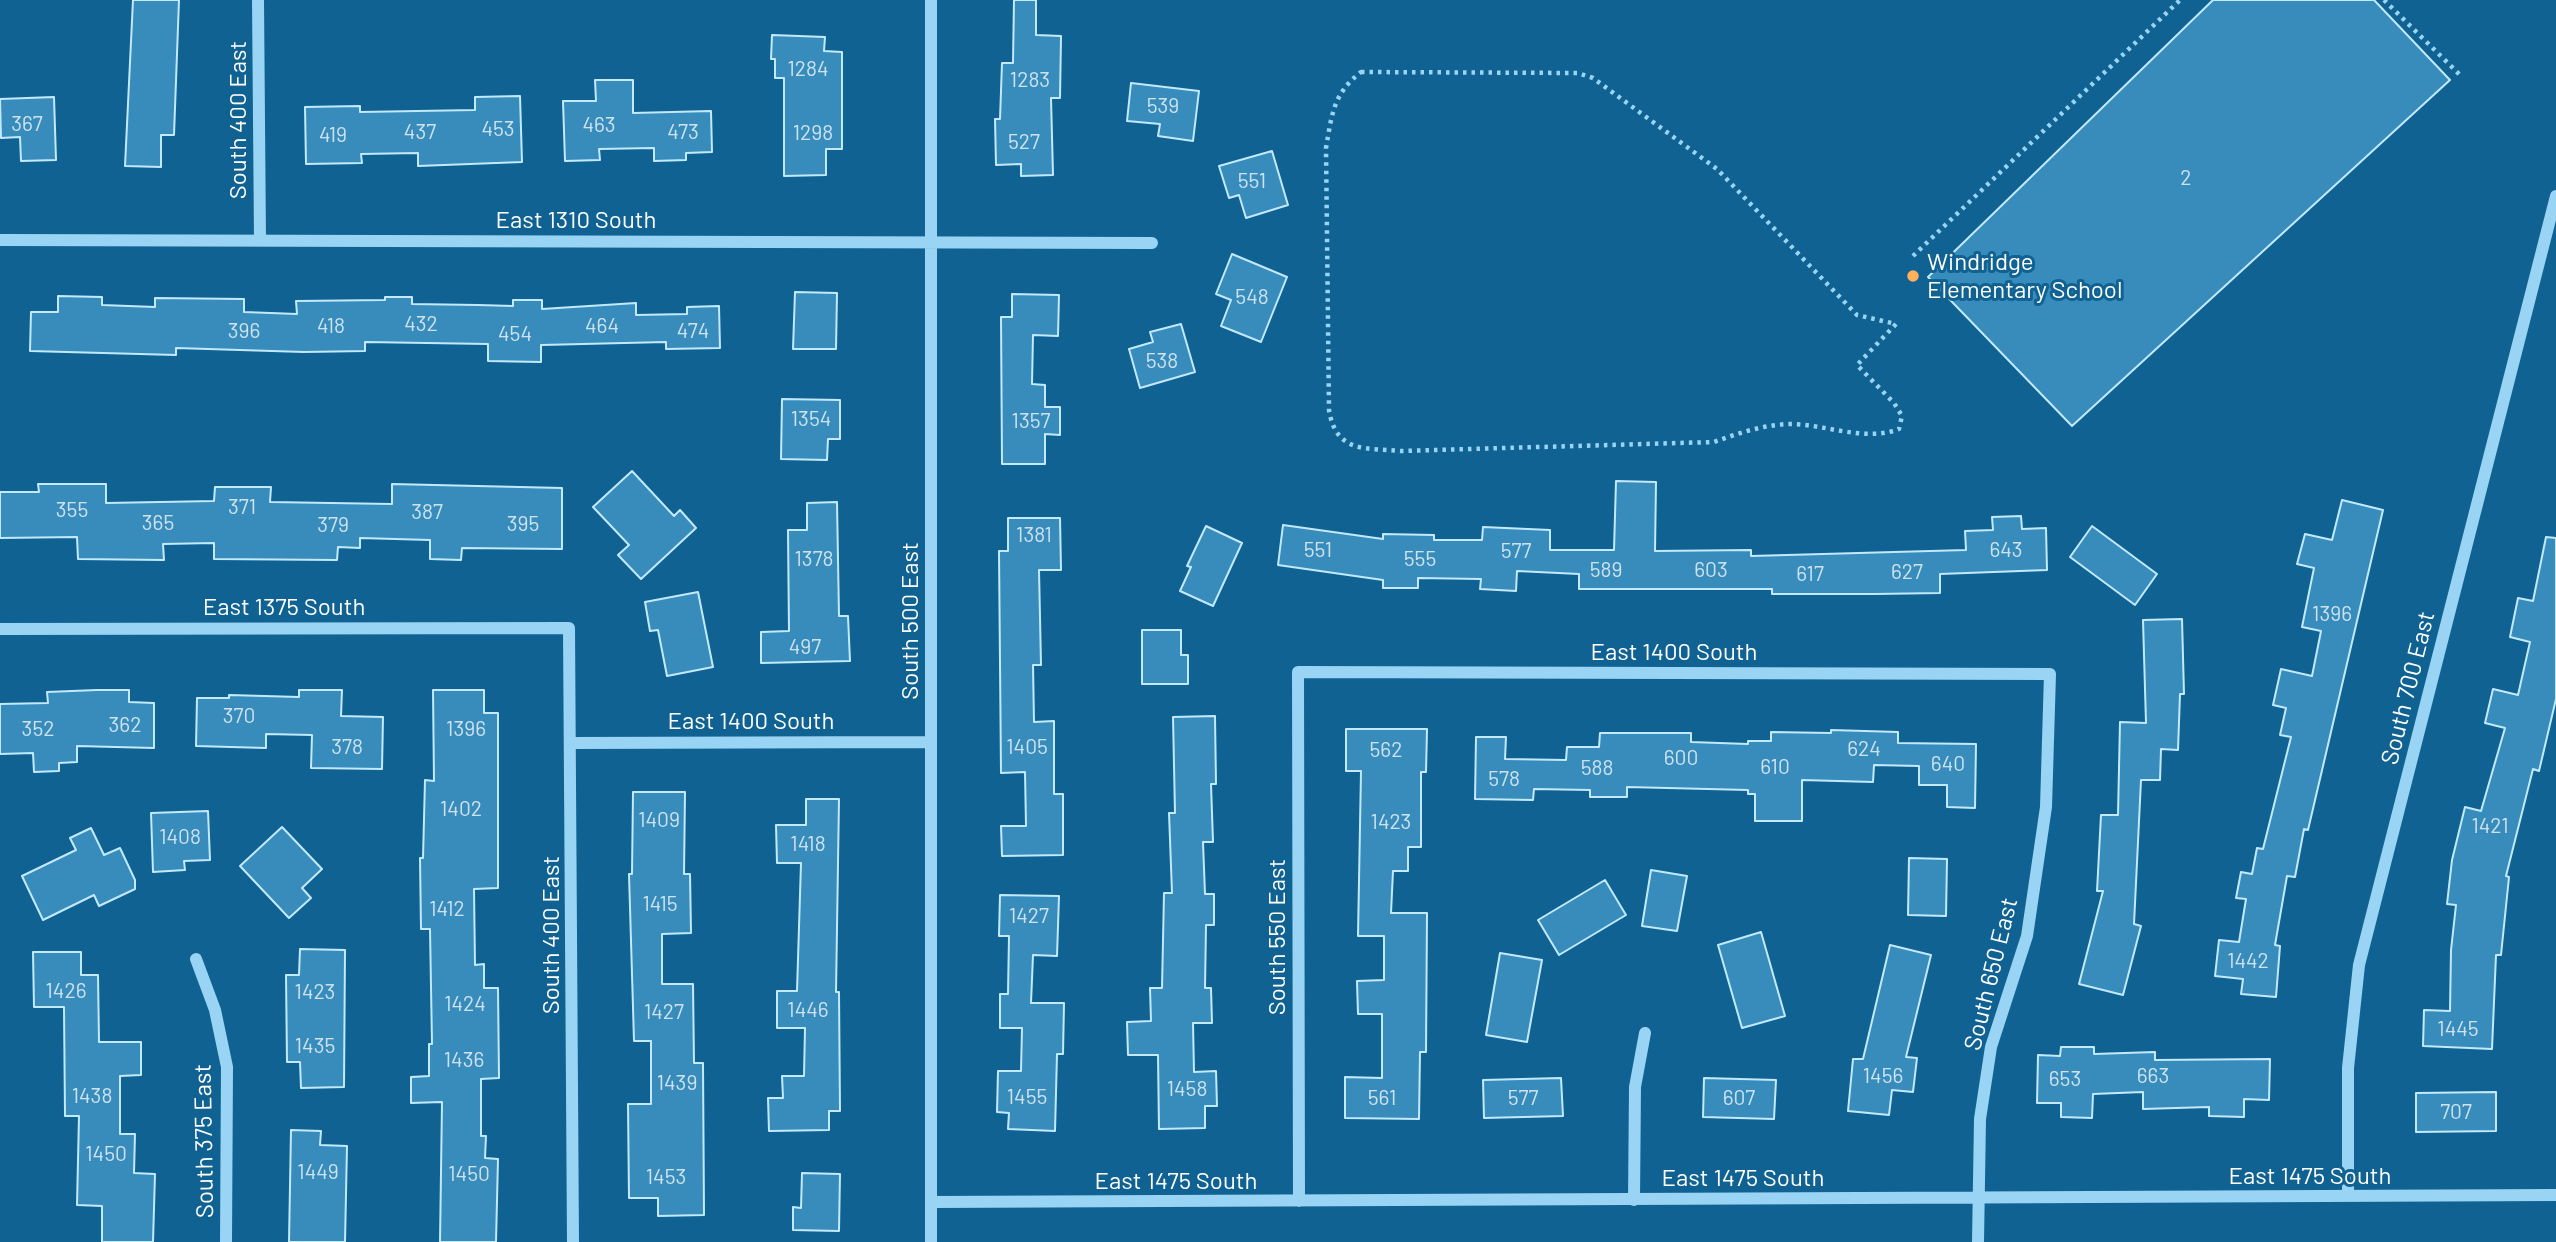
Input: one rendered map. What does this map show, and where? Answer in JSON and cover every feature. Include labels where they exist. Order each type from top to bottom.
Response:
[{"type":"street","name":"South 400 East","points":[[258,0],[260,240]]},
{"type":"street","name":"South 500 East","points":[[931,0],[931,1242]]},
{"type":"street","name":"South 700 East","points":[[2348,1196],[2348,1068],[2359,965],[2556,196]]},
{"type":"street","name":"East 1310 South","points":[[0,240],[1152,243]]},
{"type":"street","name":"South 400 East","points":[[569,628],[573,1242]]},
{"type":"street","name":"East 1375 South","points":[[0,629],[569,628]]},
{"type":"street","name":"East 1400 South","points":[[1298,672],[2050,674]]},
{"type":"street","name":"South 550 East","points":[[1298,672],[1299,1201]]},
{"type":"street","name":"South 650 East","points":[[1978,1242],[1980,1119],[1992,1048],[2027,936],[2044,820],[2050,674]]},
{"type":"street","name":"East 1400 South","points":[[571,743],[931,742]]},
{"type":"street","name":"South 375 East","points":[[196,959],[215,1010],[227,1067],[226,1242]]},
{"type":"street","points":[[1634,1200],[1635,1087],[1645,1033]]},
{"type":"street","name":"East 1475 South","points":[[931,1202],[2556,1195]]},
{"type":"path","points":[[1913,256],[2180,0]]},
{"type":"path","points":[[2385,0],[2460,75]]},
{"type":"path","points":[[1362,72],[1578,73],[1593,78],[1717,169],[1857,315],[1896,324],[1857,365],[1902,416],[1899,429],[1884,435],[1792,424],[1753,428],[1714,442],[1401,450],[1361,448],[1340,439],[1332,428],[1329,410],[1326,148],[1332,110],[1344,86],[1362,72]]},
{"type":"building","points":[[133,0],[179,0],[174,135],[161,135],[161,167],[125,166]]},
{"type":"building","points":[[1014,0],[1036,0],[1036,35],[1061,36],[1060,98],[1051,98],[1053,175],[1021,176],[1021,164],[996,165],[995,119],[1000,119],[1002,63],[1013,63]]},
{"type":"building","points":[[2213,0],[2374,0],[2450,80],[2072,426],[1928,277]]},
{"type":"building","points":[[772,35],[825,37],[824,51],[842,52],[842,149],[826,149],[826,175],[784,176],[784,78],[775,78],[775,59],[771,59]]},
{"type":"building","points":[[595,80],[633,80],[633,113],[711,111],[712,152],[686,153],[686,160],[654,161],[654,148],[599,149],[600,160],[565,161],[563,101],[596,101]]},
{"type":"building","points":[[1131,83],[1199,91],[1193,141],[1158,136],[1160,124],[1127,121]]},
{"type":"building","points":[[520,96],[522,162],[418,166],[418,153],[361,154],[362,163],[306,164],[305,107],[360,106],[360,112],[475,110],[475,97]]},
{"type":"building","points":[[54,97],[56,160],[21,161],[20,137],[1,138],[0,99]]},
{"type":"building","points":[[1272,151],[1288,205],[1246,218],[1239,195],[1229,198],[1219,166]]},
{"type":"building","points":[[1232,254],[1287,277],[1261,342],[1221,326],[1231,300],[1216,294]]},
{"type":"building","points":[[795,292],[837,293],[836,349],[793,349]]},
{"type":"building","points":[[1012,294],[1059,295],[1058,336],[1033,335],[1032,384],[1045,385],[1045,407],[1060,407],[1060,435],[1045,434],[1045,464],[1002,464],[1001,317],[1012,317]]},
{"type":"building","points":[[58,296],[102,297],[102,305],[155,307],[155,298],[244,299],[244,312],[297,314],[296,301],[385,300],[385,297],[412,297],[412,304],[513,306],[513,300],[542,300],[542,309],[636,303],[636,315],[687,314],[687,307],[719,306],[720,348],[666,349],[666,342],[541,345],[541,362],[488,361],[488,344],[365,342],[365,351],[304,352],[176,348],[176,355],[30,351],[31,312],[58,312]]},
{"type":"building","points":[[1181,324],[1195,372],[1140,388],[1129,349],[1153,342],[1150,332]]},
{"type":"building","points":[[782,399],[840,400],[840,439],[828,439],[827,460],[781,459]]},
{"type":"building","points":[[632,471],[674,516],[680,510],[696,528],[641,579],[618,555],[629,545],[593,507]]},
{"type":"building","points":[[1616,481],[1656,482],[1655,551],[1751,550],[1751,556],[1966,550],[1965,531],[1993,530],[1992,517],[2021,516],[2022,529],[2046,528],[2047,570],[1940,574],[1940,593],[1772,594],[1772,589],[1579,589],[1579,574],[1517,571],[1516,591],[1480,589],[1481,579],[1418,578],[1418,588],[1383,588],[1383,580],[1278,565],[1283,525],[1383,539],[1383,534],[1434,535],[1434,540],[1482,540],[1483,527],[1550,530],[1550,550],[1614,550]]},
{"type":"building","points":[[38,484],[106,484],[106,503],[214,501],[215,487],[271,487],[270,502],[392,504],[392,484],[562,488],[562,549],[462,548],[461,560],[430,559],[430,540],[360,538],[360,548],[338,547],[337,560],[214,559],[214,543],[163,544],[164,560],[78,559],[77,537],[0,538],[0,492],[39,492]]},
{"type":"building","points":[[2342,500],[2383,510],[2308,830],[2304,829],[2295,877],[2287,876],[2275,945],[2280,946],[2276,997],[2241,994],[2243,979],[2215,976],[2219,940],[2239,942],[2246,899],[2236,898],[2241,872],[2252,874],[2257,848],[2263,849],[2291,737],[2280,735],[2286,708],[2273,705],[2281,669],[2312,676],[2321,631],[2302,627],[2314,568],[2297,564],[2305,534],[2332,540]]},
{"type":"building","points":[[837,502],[839,616],[848,616],[850,661],[761,663],[761,632],[789,631],[788,530],[807,530],[807,503]]},
{"type":"building","points":[[1008,518],[1060,518],[1061,570],[1039,570],[1041,665],[1033,665],[1034,722],[1054,721],[1054,794],[1063,794],[1063,855],[1002,856],[1001,826],[1026,826],[1025,772],[1001,773],[999,551],[1008,551]]},
{"type":"building","points":[[1206,526],[1242,543],[1213,606],[1180,591],[1191,567],[1187,566]]},
{"type":"building","points":[[2092,526],[2157,574],[2135,605],[2070,557]]},
{"type":"building","points":[[2546,537],[2556,538],[2556,699],[2539,771],[2533,769],[2506,876],[2509,877],[2501,955],[2496,955],[2492,1049],[2423,1046],[2424,1010],[2450,1011],[2451,950],[2456,905],[2447,904],[2452,860],[2465,807],[2481,811],[2505,728],[2485,723],[2493,689],[2518,695],[2530,642],[2510,637],[2518,598],[2533,601]]},
{"type":"building","points":[[698,592],[713,667],[667,676],[658,630],[650,631],[645,602]]},
{"type":"building","points":[[2182,619],[2184,694],[2180,694],[2178,750],[2161,749],[2160,780],[2141,780],[2134,924],[2141,926],[2123,995],[2079,984],[2103,891],[2097,891],[2101,815],[2118,815],[2120,722],[2146,723],[2143,620]]},
{"type":"building","points":[[1142,630],[1181,630],[1181,655],[1188,655],[1188,684],[1142,684]]},
{"type":"building","points":[[129,690],[129,702],[154,703],[154,748],[77,746],[77,762],[59,763],[59,771],[34,772],[33,753],[0,754],[0,704],[48,703],[47,692]]},
{"type":"building","points":[[299,690],[342,690],[341,716],[383,717],[382,769],[311,768],[312,735],[266,734],[266,748],[196,746],[197,698],[229,698],[229,695],[299,697]]},
{"type":"building","points":[[433,690],[484,690],[484,713],[498,713],[498,888],[474,889],[475,965],[484,964],[484,988],[498,988],[499,1078],[481,1079],[481,1136],[486,1136],[485,1158],[498,1159],[496,1242],[440,1242],[442,1102],[411,1103],[411,1077],[429,1076],[429,1044],[432,1044],[430,929],[421,929],[420,858],[423,858],[425,780],[434,781]]},
{"type":"building","points":[[1215,716],[1216,784],[1211,784],[1213,842],[1203,842],[1205,894],[1214,894],[1214,925],[1206,925],[1205,988],[1211,988],[1212,1023],[1193,1023],[1194,1072],[1216,1071],[1217,1106],[1205,1106],[1205,1128],[1159,1129],[1158,1055],[1128,1055],[1127,1022],[1151,1021],[1150,988],[1162,988],[1164,893],[1172,893],[1169,813],[1175,813],[1173,717]]},
{"type":"building","points":[[1346,729],[1427,729],[1426,772],[1421,772],[1421,847],[1408,847],[1408,871],[1393,871],[1391,913],[1427,913],[1426,1052],[1420,1052],[1419,1119],[1345,1118],[1345,1077],[1382,1078],[1382,1014],[1358,1014],[1357,981],[1384,980],[1384,936],[1358,936],[1361,771],[1346,771]]},
{"type":"building","points":[[1831,730],[1898,732],[1898,743],[1976,744],[1975,808],[1947,807],[1947,785],[1919,785],[1919,766],[1874,765],[1873,782],[1802,780],[1802,821],[1755,821],[1755,794],[1748,794],[1748,790],[1627,787],[1627,797],[1590,797],[1590,790],[1534,789],[1533,800],[1475,799],[1476,737],[1506,737],[1505,759],[1566,760],[1567,747],[1599,747],[1600,733],[1691,733],[1691,742],[1748,744],[1748,741],[1771,741],[1771,732],[1831,733]]},
{"type":"building","points":[[633,792],[685,792],[684,874],[690,874],[691,933],[662,934],[662,984],[693,984],[694,1063],[703,1063],[704,1215],[658,1216],[658,1198],[629,1198],[628,1104],[651,1104],[651,1041],[634,1041],[629,874],[632,874]]},
{"type":"building","points":[[806,799],[839,799],[836,992],[839,992],[840,1111],[829,1111],[829,1130],[769,1131],[768,1098],[783,1098],[782,1076],[804,1076],[805,1028],[777,1028],[777,991],[797,991],[801,863],[777,863],[776,825],[806,825]]},
{"type":"building","points":[[208,811],[210,860],[184,861],[185,870],[153,872],[151,813]]},
{"type":"building","points":[[282,827],[322,869],[302,888],[311,898],[289,918],[240,866]]},
{"type":"building","points":[[91,828],[104,855],[120,848],[135,880],[135,889],[99,906],[94,895],[43,920],[22,876],[76,850],[70,838]]},
{"type":"building","points":[[1909,858],[1947,859],[1946,916],[1908,915]]},
{"type":"building","points":[[1651,870],[1687,876],[1677,931],[1642,926]]},
{"type":"building","points":[[1605,880],[1626,915],[1559,955],[1538,920]]},
{"type":"building","points":[[1000,895],[1059,896],[1057,956],[1033,955],[1031,1003],[1064,1003],[1063,1054],[1057,1054],[1055,1131],[1008,1129],[1009,1113],[997,1112],[998,1071],[1021,1071],[1022,1028],[1000,1028],[1000,994],[1008,994],[1009,936],[999,936]]},
{"type":"building","points":[[1761,932],[1785,1016],[1742,1028],[1718,945]]},
{"type":"building","points":[[1890,945],[1931,955],[1906,1057],[1917,1058],[1913,1092],[1892,1090],[1889,1115],[1848,1111],[1853,1059],[1863,1059]]},
{"type":"building","points":[[300,949],[345,950],[344,1087],[301,1088],[300,1062],[287,1062],[286,975],[299,975]]},
{"type":"building","points":[[33,952],[81,952],[81,975],[98,975],[99,1042],[141,1042],[141,1075],[120,1076],[120,1134],[135,1134],[134,1173],[155,1174],[153,1242],[102,1242],[102,1206],[77,1205],[79,1116],[65,1116],[64,1007],[34,1007]]},
{"type":"building","points":[[1500,953],[1542,960],[1527,1042],[1486,1035]]},
{"type":"building","points":[[2061,1047],[2094,1047],[2094,1054],[2155,1052],[2155,1060],[2270,1059],[2269,1100],[2244,1099],[2244,1117],[2209,1116],[2209,1107],[2143,1109],[2143,1092],[2093,1094],[2092,1118],[2061,1117],[2061,1103],[2037,1103],[2038,1055],[2060,1056]]},
{"type":"building","points":[[1561,1078],[1563,1116],[1484,1118],[1483,1080]]},
{"type":"building","points":[[1704,1078],[1776,1080],[1774,1119],[1703,1117]]},
{"type":"building","points":[[2496,1092],[2496,1131],[2416,1132],[2416,1093]]},
{"type":"building","points":[[291,1130],[321,1131],[320,1145],[347,1146],[345,1242],[289,1242]]},
{"type":"building","points":[[802,1173],[840,1174],[839,1231],[793,1230],[793,1207],[801,1208]]},
{"type":"place","name":"Windridge Elementary School","points":[[1913,276]]}]
